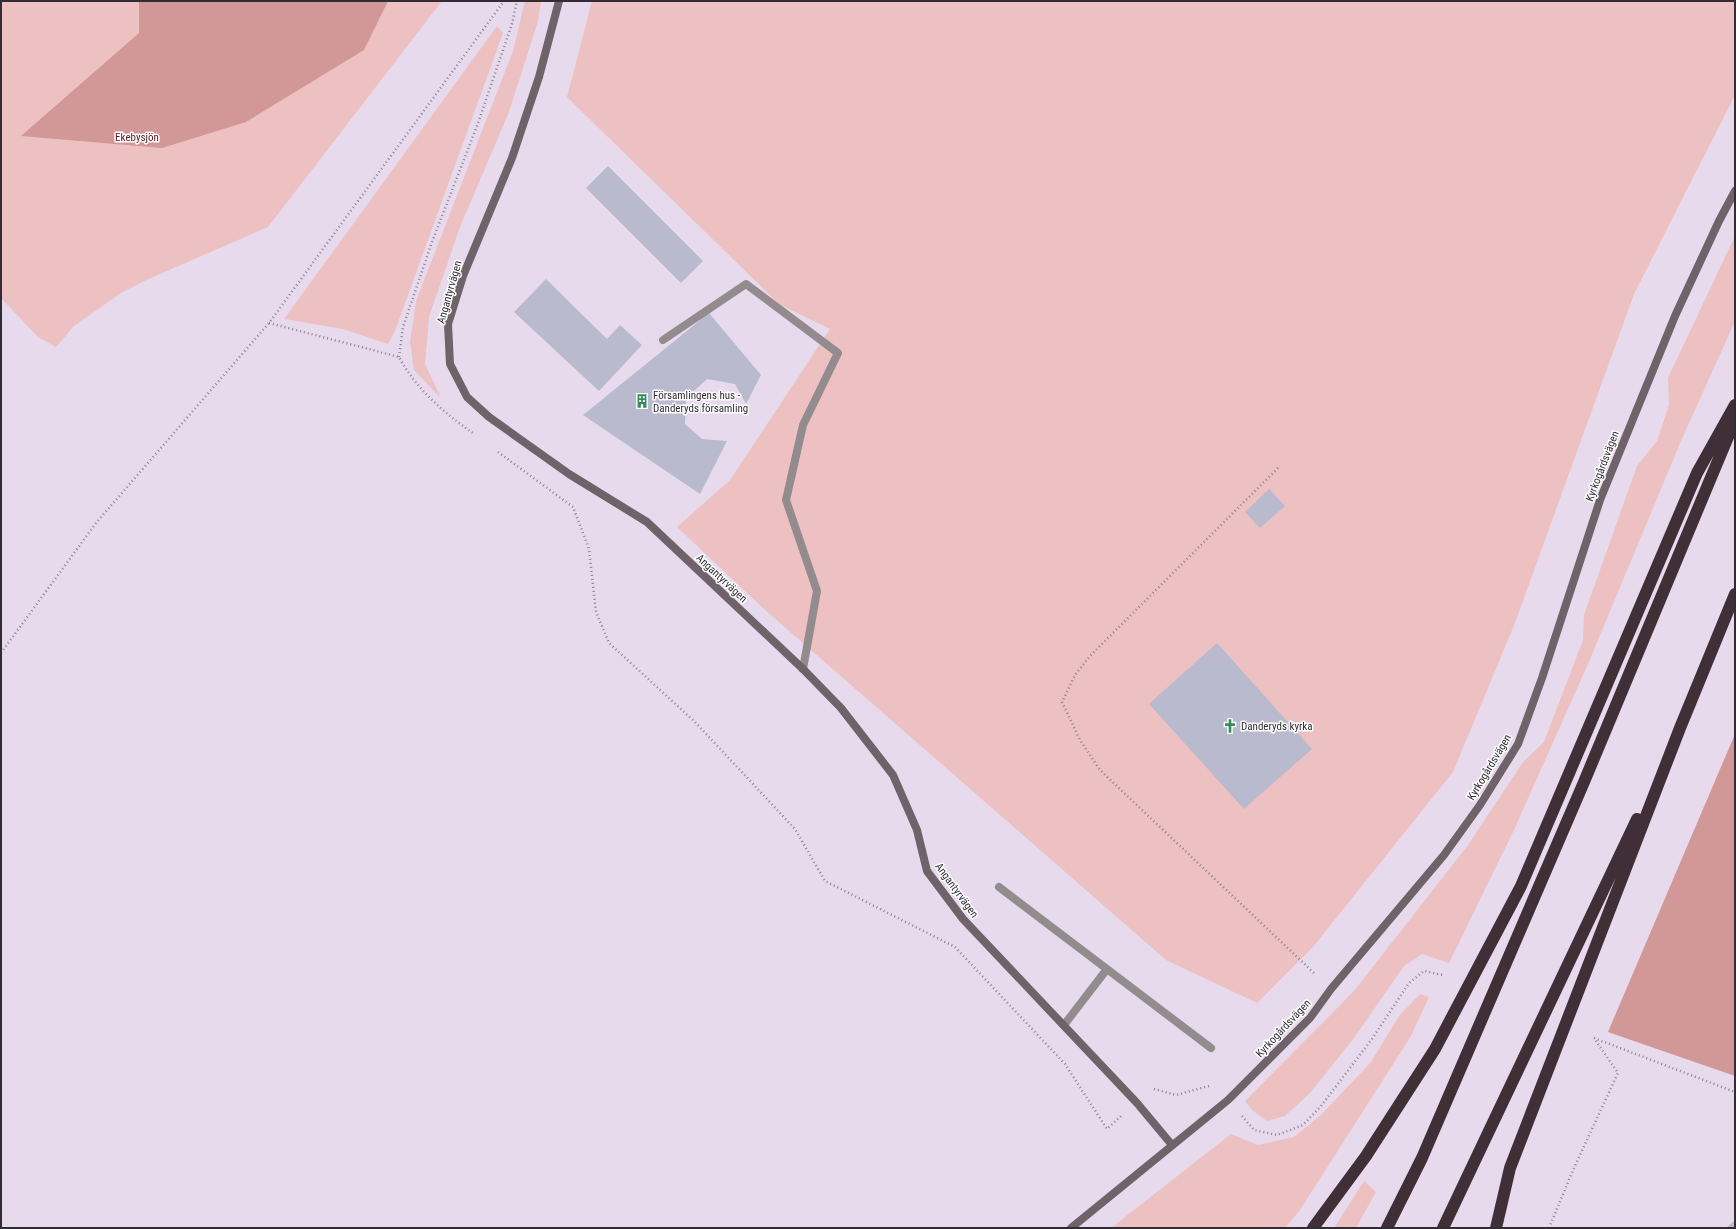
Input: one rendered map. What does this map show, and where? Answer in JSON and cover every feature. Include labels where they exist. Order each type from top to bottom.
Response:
[{"type":"highway","points":[[1313,1228],[1366,1156],[1435,1049],[1522,886],[1693,481],[1735,405]]},
{"type":"highway","points":[[1387,1228],[1422,1158],[1584,782],[1735,420]]},
{"type":"highway","points":[[1496,1228],[1510,1168],[1680,728],[1735,594]]},
{"type":"highway","points":[[1443,1228],[1680,728]]},
{"type":"street","name":"Angantyrvägen","points":[[559,1],[539,77],[512,158],[463,276],[448,324],[450,364],[467,397],[489,417],[569,474],[647,522],[803,669],[841,708],[893,775],[917,830],[927,871],[963,919],[1137,1103],[1172,1145]]},
{"type":"street","name":"Kyrkogårdsvägen","points":[[1072,1228],[1228,1100],[1310,1018],[1331,989],[1444,855],[1480,805],[1518,744],[1542,678],[1603,493],[1675,316],[1719,221],[1735,191]]},
{"type":"lane","points":[[663,340],[746,284],[838,353],[803,425],[786,500],[817,591],[803,669]]},
{"type":"lane","points":[[999,887],[1211,1048]]},
{"type":"lane","points":[[1064,1025],[1107,969]]},
{"type":"path","points":[[1,653],[96,523],[269,323],[504,1]]},
{"type":"path","points":[[479,438],[447,415],[408,374],[399,357],[402,327],[432,242],[478,126],[512,24],[517,1]]},
{"type":"path","points":[[269,323],[399,357]]},
{"type":"path","points":[[498,452],[573,508],[589,549],[596,612],[609,643],[695,722],[795,829],[825,881],[955,947],[1065,1064],[1107,1129],[1154,1089],[1176,1095],[1209,1086],[1228,1100],[1254,1130],[1277,1135],[1303,1125],[1321,1106],[1367,1045],[1409,983],[1424,971],[1443,975]]},
{"type":"path","points":[[1278,468],[1090,656],[1075,675],[1062,702],[1080,740],[1100,770],[1331,989]]},
{"type":"path","points":[[1549,1228],[1573,1170],[1618,1073],[1594,1038],[1735,1092]]},
{"type":"green space","name":"Ekebysjön","points":[[1,1],[442,1],[268,227],[144,281],[121,293],[74,326],[56,347],[38,337],[1,298]]},
{"type":"green space","points":[[139,1],[388,1],[364,50],[246,122],[162,148],[21,136],[139,33]]},
{"type":"green space","points":[[525,1],[541,1],[538,21],[509,112],[460,227],[429,317],[425,364],[441,398],[414,370],[410,342],[416,301],[513,51]]},
{"type":"green space","points":[[592,1],[1735,1],[1735,95],[1634,294],[1515,623],[1453,772],[1313,947],[1257,1003],[1166,960],[764,609],[677,527],[730,480],[830,329],[779,304],[567,97]]},
{"type":"green space","points":[[497,26],[503,33],[395,331],[388,344],[343,329],[284,319]]},
{"type":"green space","points":[[1735,236],[1735,321],[1681,441],[1588,664],[1513,832],[1449,963],[1422,954],[1404,966],[1354,1038],[1310,1093],[1285,1116],[1267,1121],[1252,1110],[1245,1101],[1354,991],[1468,845],[1523,762],[1544,742],[1583,640],[1584,615],[1637,466],[1657,441],[1669,405],[1668,378]]},
{"type":"green space","points":[[1735,734],[1735,1076],[1608,1032]]},
{"type":"green space","points":[[1420,994],[1429,997],[1411,1036],[1300,1210],[1285,1228],[1111,1228],[1231,1134],[1258,1145],[1294,1137],[1321,1115],[1371,1062],[1399,1016]]},
{"type":"green space","points":[[1364,1181],[1376,1192],[1356,1228],[1334,1228]]},
{"type":"building","points":[[608,166],[703,261],[681,283],[586,188]]},
{"type":"building","points":[[546,279],[607,339],[620,325],[642,345],[599,391],[514,312]]},
{"type":"building","name":"Församlingens hus - Danderyds församling","points":[[709,313],[761,375],[746,404],[735,384],[707,379],[686,398],[685,424],[702,439],[727,441],[700,494],[583,415]]},
{"type":"building","points":[[1269,489],[1285,506],[1260,528],[1245,512]]},
{"type":"building","name":"Danderyds kyrka","points":[[1217,643],[1312,749],[1244,809],[1149,704]]},
{"type":"building","points":[[1735,1220],[1735,1228],[1726,1228]]},
{"type":"place","name":"Församlingens hus - Danderyds församling","points":[[642,401]]},
{"type":"place","name":"Danderyds kyrka","points":[[1230,726]]}]
